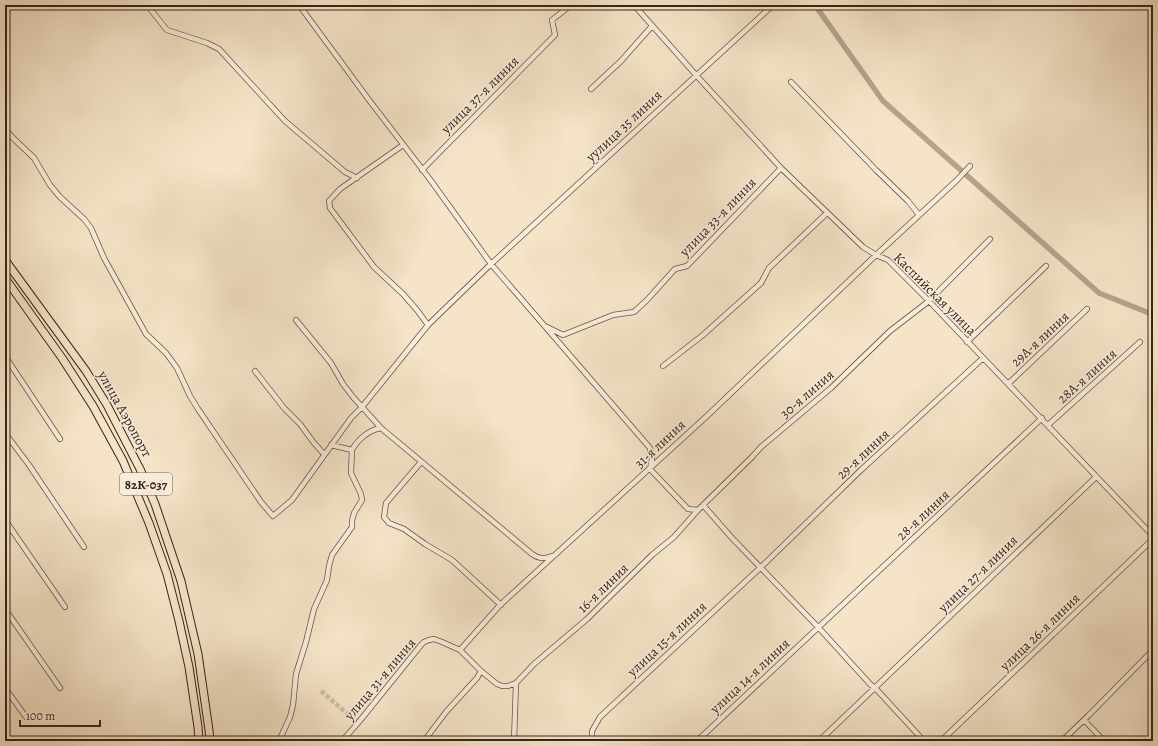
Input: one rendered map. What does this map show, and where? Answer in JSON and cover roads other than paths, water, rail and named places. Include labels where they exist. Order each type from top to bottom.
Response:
[{"type":"main road","name":"улица Аэропорт","points":[[5,260],[86,371],[107,405],[140,469],[181,581],[198,654],[210,741]]},
{"type":"main road","name":"улица Аэропорт","points":[[5,278],[62,358],[93,406],[126,468],[149,523],[167,574],[189,667],[199,741]]},
{"type":"street","points":[[147,5],[167,30],[207,43],[219,49],[285,121],[344,172],[357,178]]},
{"type":"street","points":[[299,5],[491,264],[650,448],[652,459],[650,469],[688,509],[701,507],[818,627],[924,741]]},
{"type":"street","name":"улица 37-я линия","points":[[422,170],[555,35],[552,20],[572,5]]},
{"type":"street","name":"Каспийская улица","points":[[634,5],[781,168],[863,246],[876,255],[888,260],[1042,418],[1153,538]]},
{"type":"street","name":"уулица 35 линия","points":[[5,129],[12,138],[34,158],[50,185],[60,198],[84,219],[91,228],[104,258],[146,334],[166,353],[177,368],[198,409],[261,502],[273,516],[292,500],[351,418],[362,407],[428,325],[491,264],[772,5]]},
{"type":"street","points":[[591,89],[621,61],[652,26]]},
{"type":"street","points":[[791,82],[920,215]]},
{"type":"street","points":[[403,145],[334,195],[329,201],[330,208],[374,267],[403,294],[428,325]]},
{"type":"street","name":"31-я линия","points":[[460,650],[501,604],[707,416],[956,181],[970,166]]},
{"type":"street","name":"улица 33-я линия","points":[[543,325],[563,335],[613,315],[634,312],[675,269],[687,266],[781,168]]},
{"type":"street","points":[[663,366],[703,335],[761,283],[769,268],[827,213]]},
{"type":"street","name":"30-я линия","points":[[701,507],[761,447],[831,388],[890,331],[929,301],[990,239]]},
{"type":"street","points":[[967,342],[1046,266]]},
{"type":"street","name":"29А-я линия","points":[[1008,384],[1087,309]]},
{"type":"street","points":[[296,320],[331,363],[343,384],[381,428],[536,557],[546,558],[558,553]]},
{"type":"street","name":"28А-я линия","points":[[1048,425],[1140,342]]},
{"type":"street","points":[[5,356],[60,439]]},
{"type":"street","name":"29-я линия","points":[[760,568],[867,465],[982,358]]},
{"type":"street","points":[[255,371],[284,408],[300,424],[324,454]]},
{"type":"street","name":"28-я линия","points":[[818,627],[1042,418]]},
{"type":"street","points":[[280,741],[290,716],[293,705],[296,674],[314,609],[327,580],[332,555],[352,527],[354,513],[362,500],[361,494],[351,473],[352,450],[359,440],[370,432],[381,428]]},
{"type":"street","points":[[5,433],[29,465],[84,547]]},
{"type":"street","points":[[331,445],[352,450]]},
{"type":"street","points":[[421,462],[386,503],[384,518],[389,523],[404,529],[425,544],[452,560],[501,604]]},
{"type":"street","name":"улица 27-я линия","points":[[819,741],[1096,477]]},
{"type":"street","name":"16-я линия","points":[[516,683],[534,664],[587,619],[652,555],[674,537],[701,507]]},
{"type":"street","points":[[5,520],[65,607]]},
{"type":"street","name":"улица 26-я линия","points":[[941,741],[1153,538]]},
{"type":"street","name":"улица 15-я линия","points":[[592,741],[592,731],[600,716],[760,568]]},
{"type":"street","points":[[5,609],[60,688]]},
{"type":"street","name":"улица 14-я линия","points":[[697,741],[818,627]]},
{"type":"street","name":"улица 31-я линия","points":[[342,741],[424,642],[434,639],[460,650]]},
{"type":"street","points":[[460,650],[481,671],[497,684],[508,686],[516,683],[514,741]]},
{"type":"street","points":[[1062,741],[1153,650]]},
{"type":"street","points":[[424,741],[446,712],[477,678],[481,671]]},
{"type":"street","points":[[5,688],[26,717]]},
{"type":"street","points":[[1084,720],[1104,741]]},
{"type":"waterway","points":[[815,5],[883,101],[1099,293],[1153,316]]},
{"type":"tunnel","points":[[321,691],[358,723]]}]
